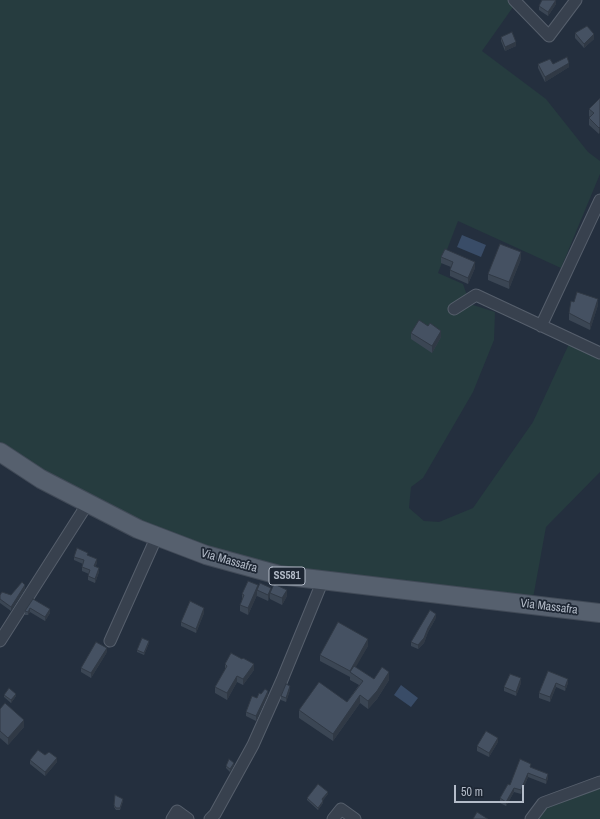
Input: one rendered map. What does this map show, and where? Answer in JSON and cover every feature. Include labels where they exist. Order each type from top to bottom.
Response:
[{"type":"main road","name":"Via Massafra","points":[[0,452],[41,479],[138,529],[206,555],[279,575],[600,613]]},
{"type":"street","points":[[514,0],[549,36],[576,0]]},
{"type":"street","points":[[541,326],[600,200]]},
{"type":"street","points":[[454,309],[476,295],[600,353]]},
{"type":"street","points":[[0,641],[88,503]]},
{"type":"street","points":[[110,641],[157,536]]},
{"type":"street","points":[[210,819],[215,814],[253,745],[282,680],[323,580]]},
{"type":"street","points":[[531,819],[543,803],[600,782]]},
{"type":"street","points":[[333,819],[340,809],[355,819]]},
{"type":"street","points":[[172,819],[177,811],[188,819]]},
{"type":"green space","points":[[0,0],[518,0],[482,51],[546,99],[588,152],[600,161],[600,174],[561,268],[458,221],[438,273],[463,284],[470,304],[495,312],[494,340],[473,392],[423,478],[411,487],[409,508],[424,521],[439,522],[473,508],[533,422],[569,344],[600,359],[600,472],[546,527],[533,598],[319,575],[238,560],[147,526],[0,447]]},
{"type":"green space","points":[[600,780],[600,819],[535,819],[538,813],[563,794]]},
{"type":"water","points":[[462,235],[486,245],[481,257],[457,247]]},
{"type":"water","points":[[401,685],[418,698],[411,707],[394,695]]},
{"type":"building","points":[[542,0],[556,0],[548,12],[539,6]]},
{"type":"building","points":[[587,26],[594,34],[584,44],[575,33]]},
{"type":"building","points":[[512,32],[516,42],[505,47],[501,37]]},
{"type":"building","points":[[567,57],[569,63],[545,77],[538,64],[550,59],[553,64]]},
{"type":"building","points":[[600,98],[599,128],[589,118],[594,113],[589,109]]},
{"type":"building","points":[[500,244],[521,252],[509,282],[488,274]]},
{"type":"building","points":[[445,249],[475,262],[468,278],[450,270],[453,262],[441,257]]},
{"type":"building","points":[[577,292],[598,299],[590,324],[569,313],[571,301],[574,302]]},
{"type":"building","points":[[419,320],[428,326],[430,323],[441,331],[432,346],[411,333]]},
{"type":"building","points":[[77,548],[88,553],[87,555],[97,559],[94,566],[99,568],[95,579],[88,576],[90,570],[82,567],[84,560],[74,557]]},
{"type":"building","points":[[248,581],[258,585],[248,608],[240,605],[244,595],[242,594]]},
{"type":"building","points":[[22,582],[25,585],[11,607],[0,599],[2,592],[11,595]]},
{"type":"building","points":[[260,583],[271,588],[268,595],[257,590]]},
{"type":"building","points":[[274,584],[287,590],[282,598],[270,593]]},
{"type":"building","points":[[33,599],[50,609],[45,617],[30,608],[28,612],[25,611]]},
{"type":"building","points":[[190,601],[204,608],[196,629],[181,622]]},
{"type":"building","points":[[430,610],[436,614],[424,638],[418,645],[411,642]]},
{"type":"building","points":[[338,622],[368,639],[350,671],[320,655]]},
{"type":"building","points":[[142,638],[149,641],[144,653],[137,650]]},
{"type":"building","points":[[96,642],[107,648],[91,673],[81,668]]},
{"type":"building","points":[[231,653],[254,664],[243,679],[237,676],[227,693],[215,687],[227,666],[225,664]]},
{"type":"building","points":[[354,666],[374,679],[382,667],[389,672],[377,691],[368,701],[360,695],[333,734],[299,710],[319,682],[347,702],[363,681],[350,672]]},
{"type":"building","points":[[548,671],[568,679],[565,687],[556,683],[550,697],[539,693]]},
{"type":"building","points":[[510,674],[521,678],[516,692],[504,687]]},
{"type":"building","points":[[286,684],[290,686],[286,698],[281,696]]},
{"type":"building","points":[[9,688],[16,694],[11,700],[4,695]]},
{"type":"building","points":[[265,689],[268,691],[256,716],[246,712],[252,696],[257,698],[259,693],[261,694]]},
{"type":"building","points":[[5,703],[24,720],[8,738],[0,731],[0,709]]},
{"type":"building","points":[[486,731],[498,738],[489,753],[477,746]]},
{"type":"building","points":[[38,750],[45,755],[49,752],[57,758],[45,772],[30,760]]},
{"type":"building","points":[[229,759],[234,763],[230,769],[226,766]]},
{"type":"building","points":[[520,759],[531,764],[530,767],[548,774],[546,780],[528,773],[521,790],[514,788],[506,802],[500,798],[508,784],[510,785]]},
{"type":"building","points":[[318,784],[328,792],[322,799],[323,801],[318,808],[307,798]]},
{"type":"building","points":[[115,795],[123,799],[120,808],[116,808],[114,805]]},
{"type":"building","points":[[477,812],[488,819],[473,819]]}]
